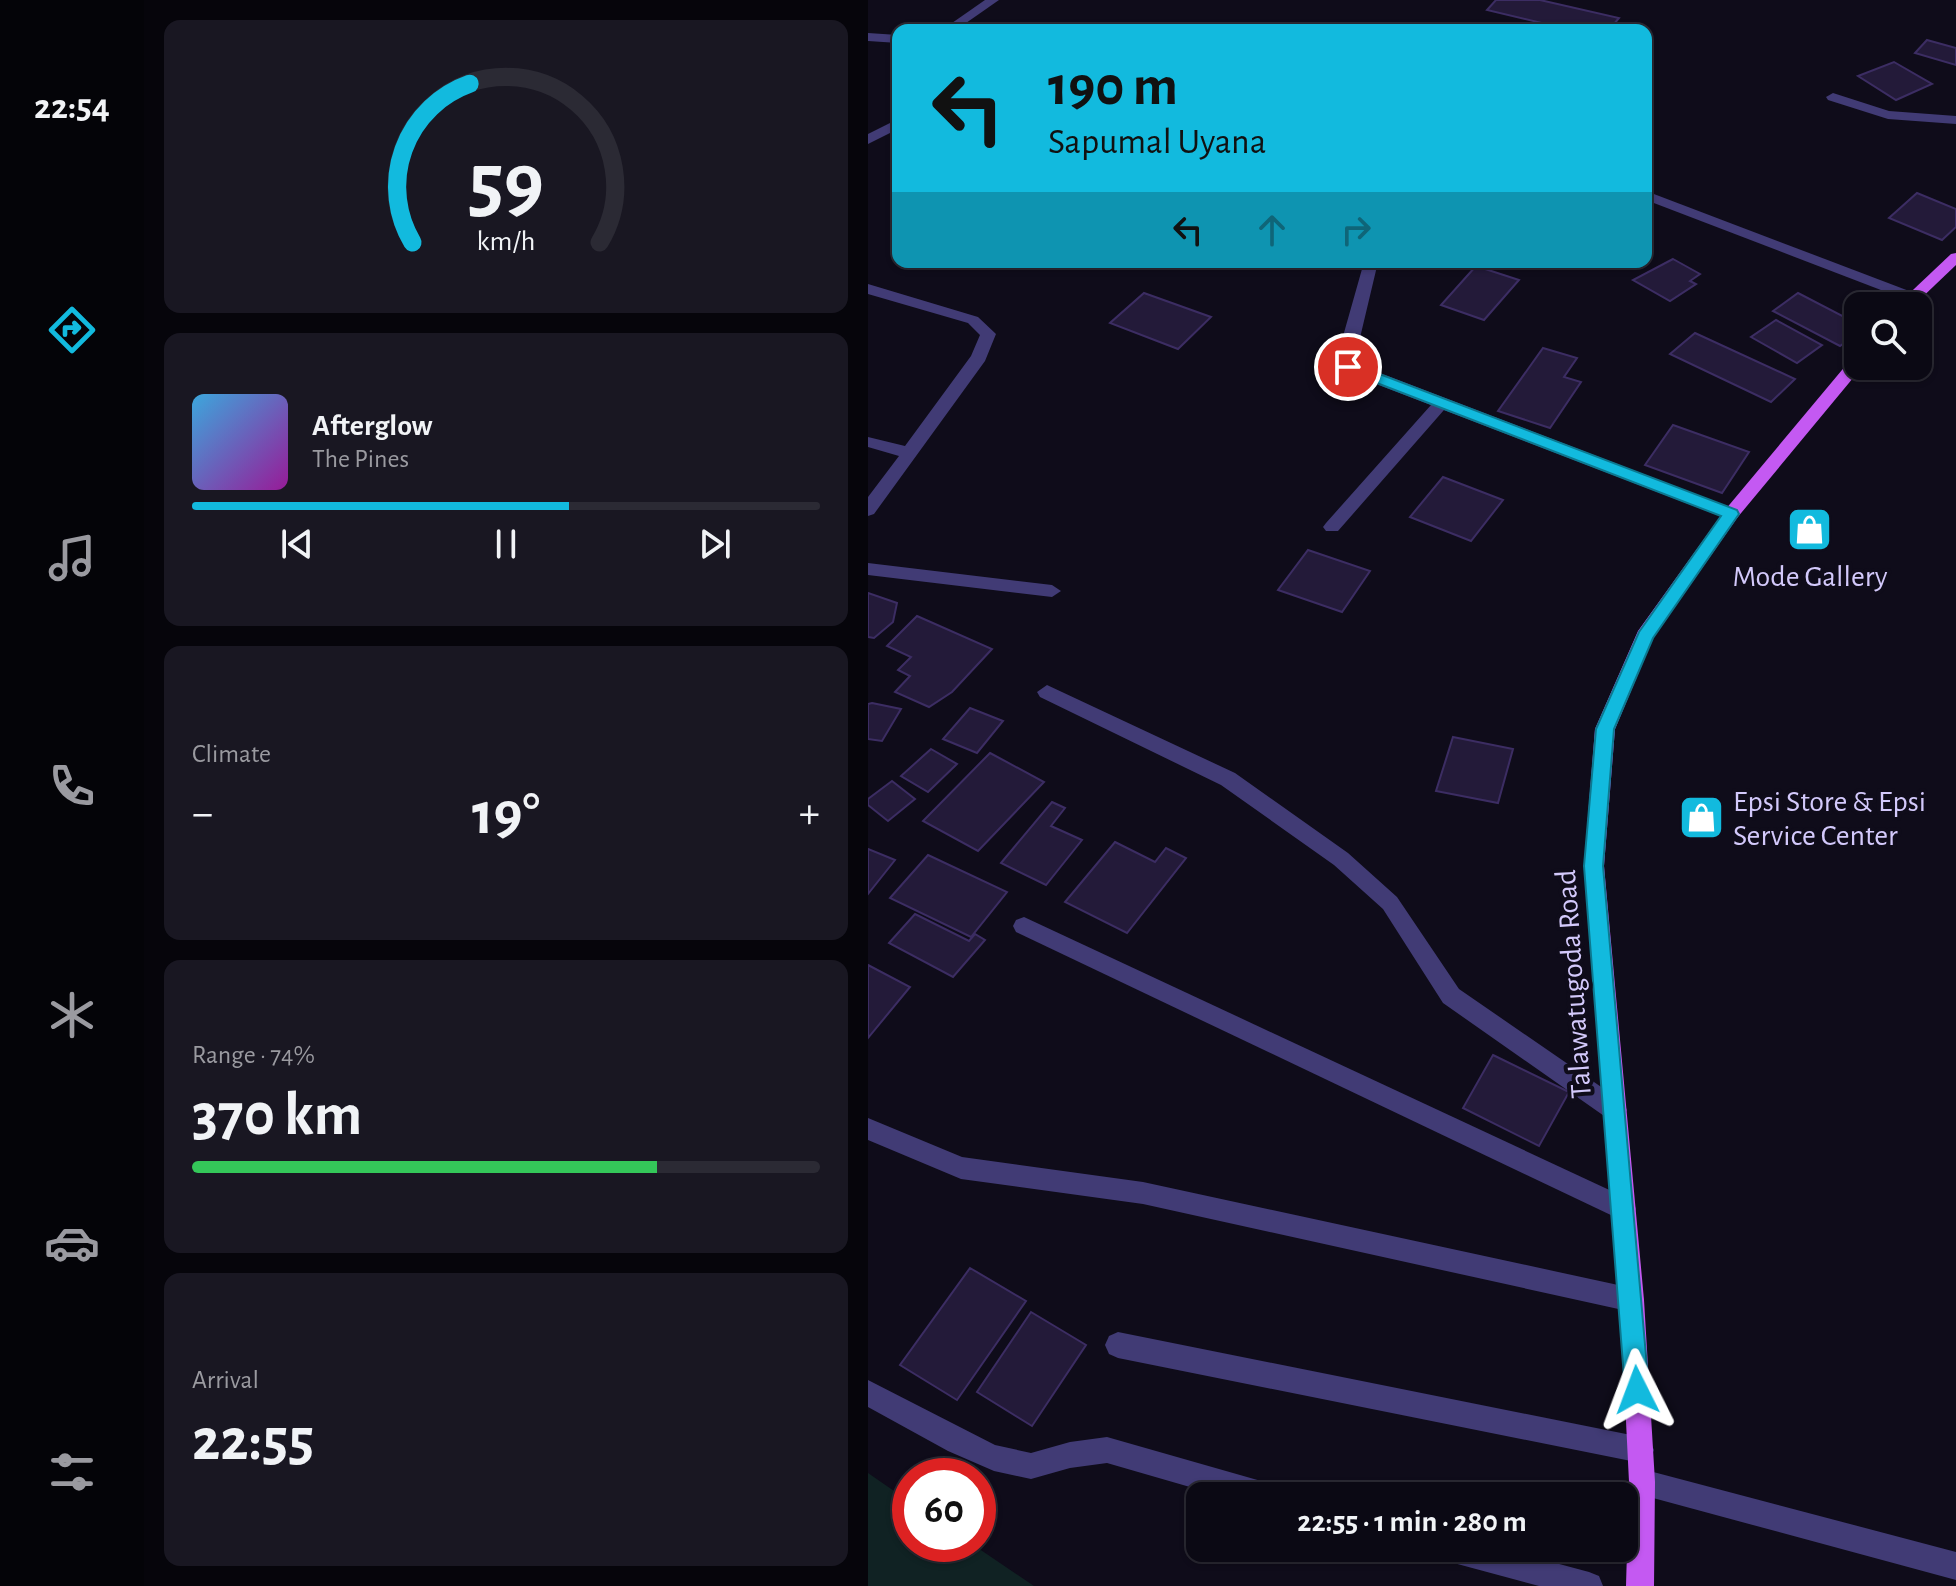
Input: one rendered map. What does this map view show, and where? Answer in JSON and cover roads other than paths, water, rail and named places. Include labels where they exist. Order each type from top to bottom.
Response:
[{"type":"main road","points":[[1918,292],[1955,259]]},
{"type":"main road","name":"Talawatugoda Road","points":[[1640,1586],[1642,1482],[1632,1300],[1594,866],[1605,729],[1645,636],[1731,514],[1844,379]]},
{"type":"street","points":[[957,24],[993,0]]},
{"type":"street","points":[[868,37],[892,39]]},
{"type":"street","points":[[1833,97],[1888,115],[1956,120]]},
{"type":"street","points":[[868,140],[892,126]]},
{"type":"street","points":[[1652,197],[1886,292]]},
{"type":"street","points":[[1369,268],[1344,361],[1357,372],[1731,514]]},
{"type":"street","points":[[868,289],[973,320],[988,334],[979,357],[868,510]]},
{"type":"street","points":[[1332,527],[1441,403]]},
{"type":"street","points":[[868,442],[909,453]]},
{"type":"street","points":[[868,569],[1052,591]]},
{"type":"street","points":[[1047,692],[1228,779],[1341,859],[1390,903],[1451,996],[1615,1110]]},
{"type":"street","points":[[1024,926],[1624,1209]]},
{"type":"street","points":[[868,1129],[961,1168],[1143,1193],[1632,1300]]},
{"type":"street","points":[[1118,1345],[1641,1450]]},
{"type":"street","points":[[868,1393],[957,1442],[994,1458],[1031,1466],[1070,1455],[1107,1450],[1219,1482]]},
{"type":"street","points":[[1642,1482],[1956,1566]]},
{"type":"street","points":[[1501,1562],[1589,1586]]},
{"type":"place","name":"Mode Gallery","points":[[1810,530]]},
{"type":"place","name":"Epsi Store & Epsi Service Center","points":[[1702,818]]}]
